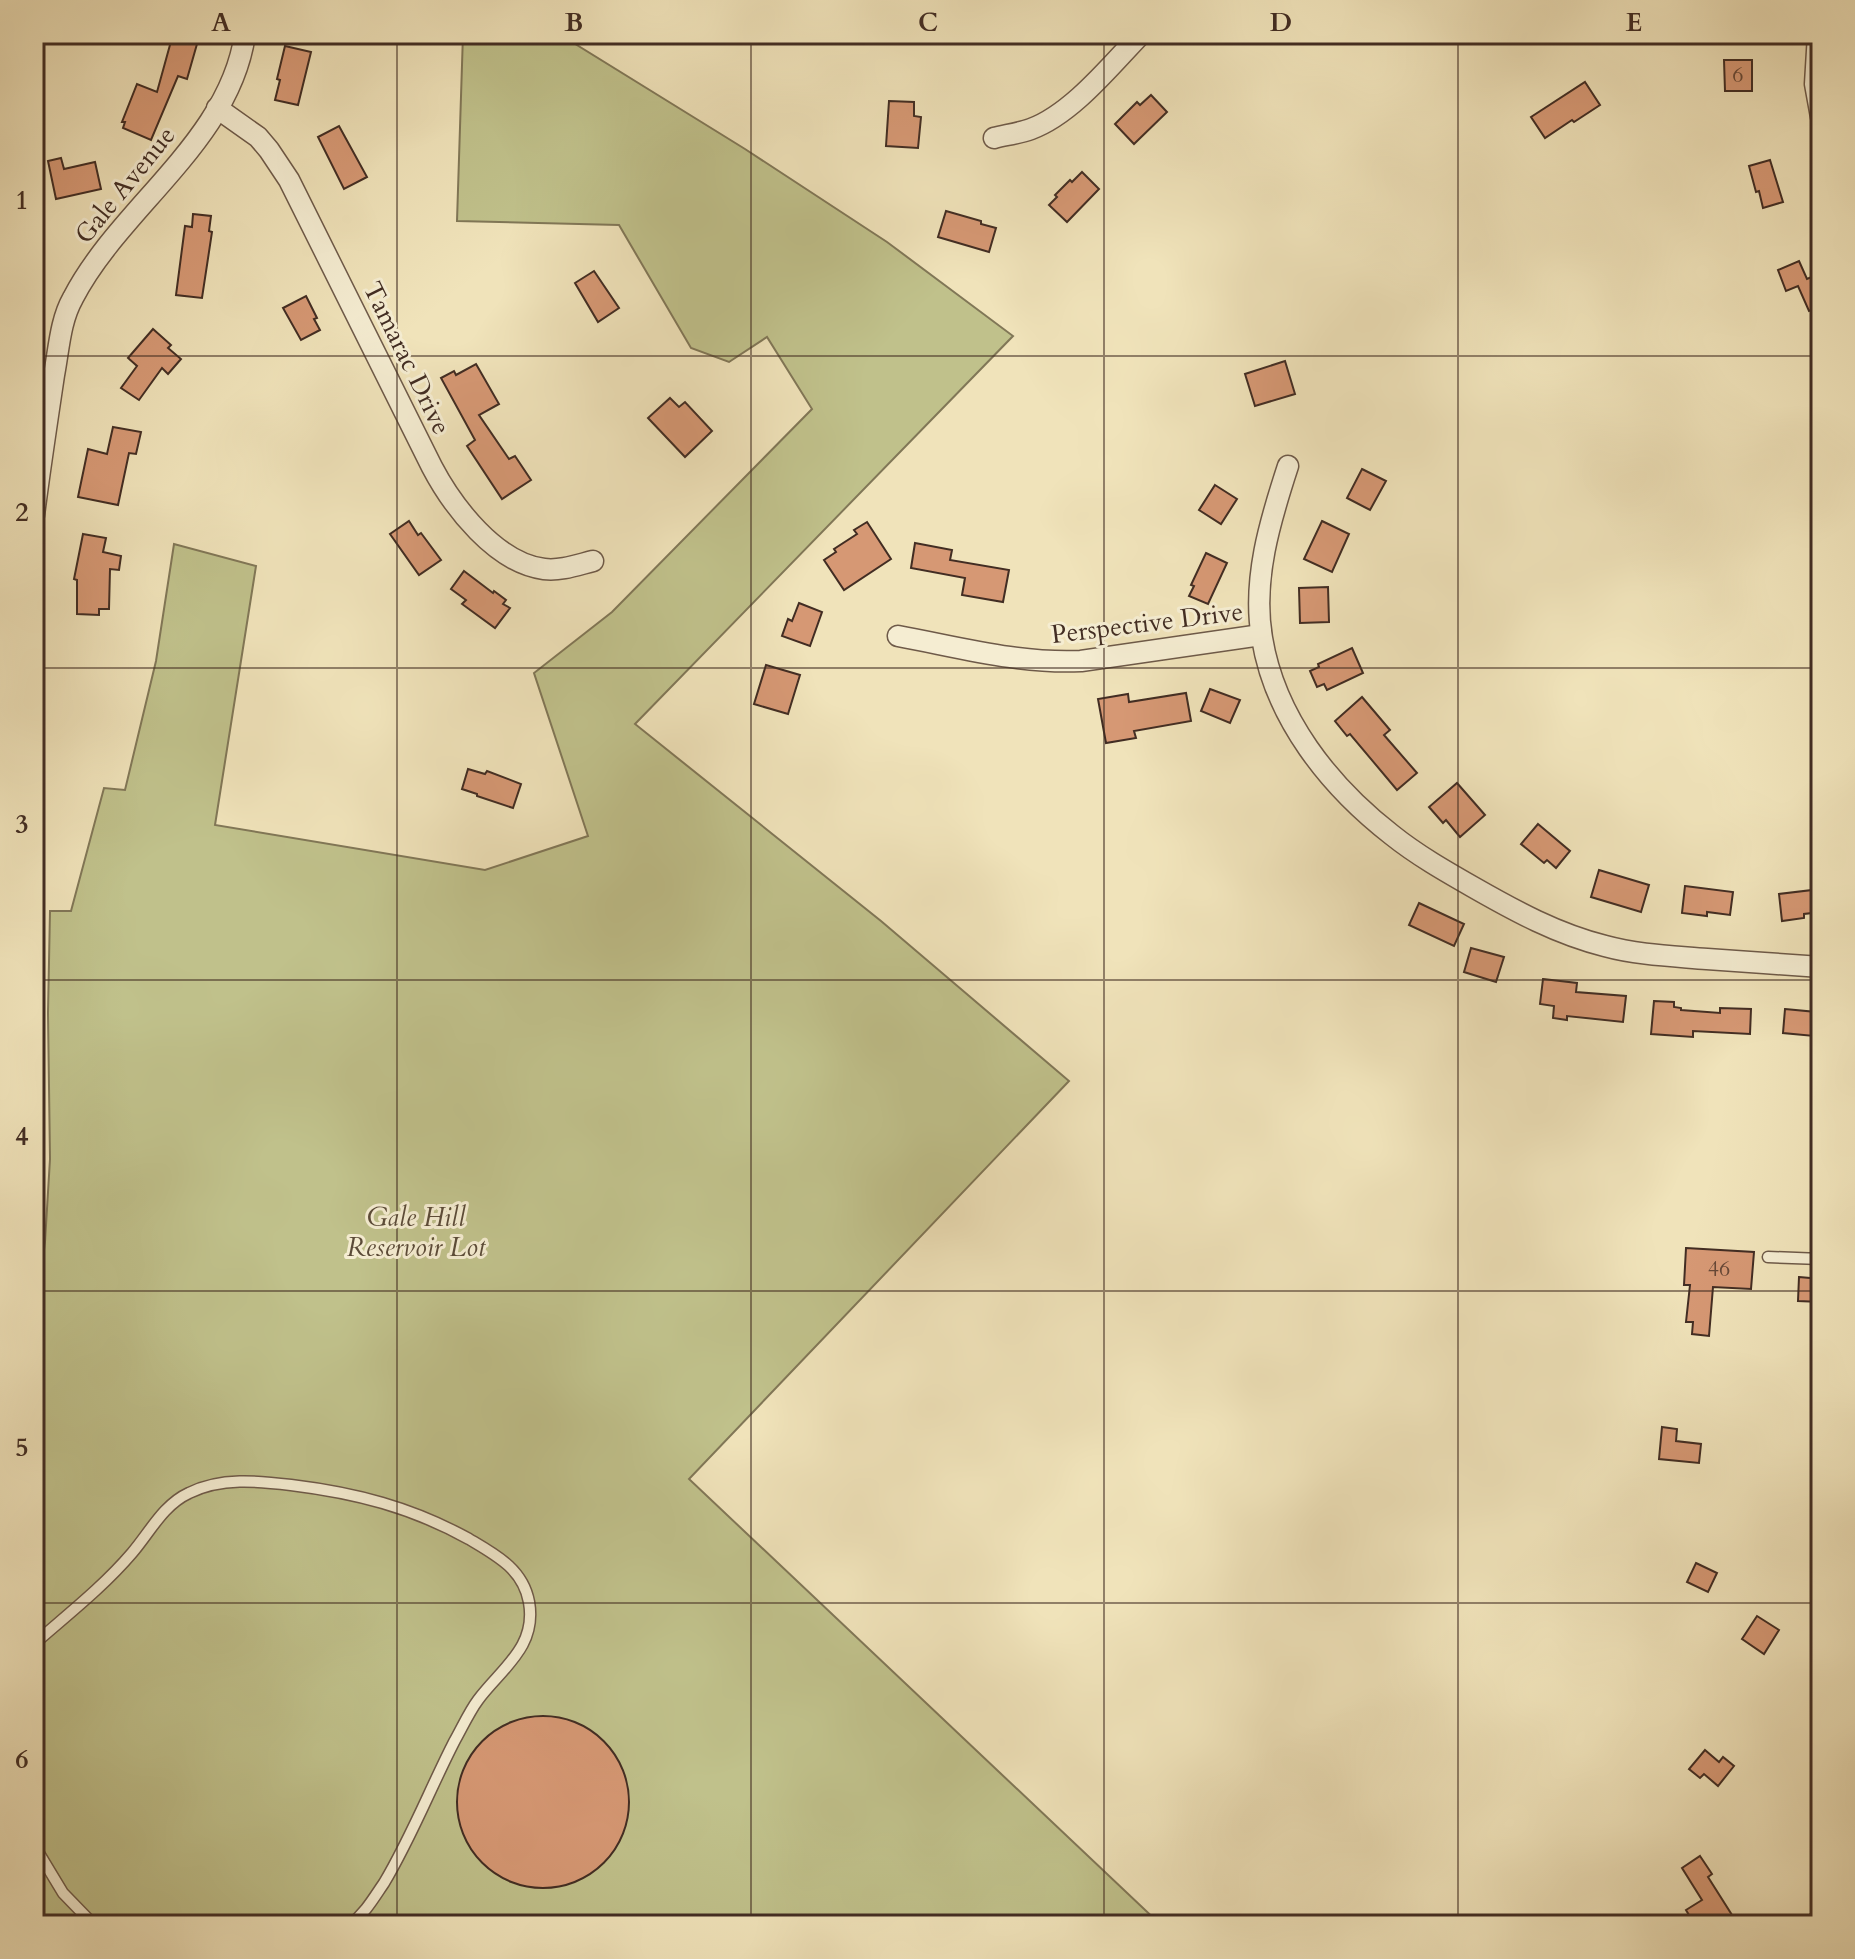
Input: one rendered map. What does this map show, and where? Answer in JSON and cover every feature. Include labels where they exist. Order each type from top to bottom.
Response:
[{"type":"street","name":"Gale Avenue","points":[[34,515],[68,307],[97,260],[190,148],[217,108],[234,75],[245,34]]},
{"type":"street","points":[[994,138],[1030,130],[1058,114],[1073,103],[1141,34]]},
{"type":"street","points":[[1818,34],[1815,84],[1821,117]]},
{"type":"street","name":"Tamarac Drive","points":[[217,108],[258,137],[289,180],[432,467],[457,508],[490,542],[530,566],[558,570],[593,561]]},
{"type":"street","points":[[1288,466],[1272,518],[1261,572],[1261,635],[1268,669],[1281,703],[1307,747],[1348,796],[1391,835],[1448,873],[1551,929],[1605,946],[1649,954],[1821,967]]},
{"type":"street","name":"Perspective Drive","points":[[898,636],[1024,659],[1059,662],[1261,635]]},
{"type":"lane","points":[[1768,1257],[1821,1259]]},
{"type":"lane","points":[[34,1644],[131,1554],[166,1509],[197,1489],[234,1481],[336,1490],[373,1499],[439,1523],[512,1567],[524,1586],[530,1605],[529,1631],[523,1645],[478,1700],[436,1777],[402,1853],[364,1914],[350,1925]]},
{"type":"lane","points":[[34,1845],[63,1893],[94,1925]]},
{"type":"green space","name":"Gale Hill Reservoir Lot","points":[[463,34],[559,34],[745,149],[887,242],[1013,336],[635,724],[881,921],[1069,1081],[689,1479],[1161,1925],[34,1925],[34,1325],[45,1242],[50,1159],[50,911],[71,911],[104,788],[125,790],[156,661],[174,544],[256,566],[215,825],[485,870],[588,836],[534,673],[612,612],[812,409],[767,337],[729,362],[691,348],[619,225],[457,221]]},
{"type":"building","points":[[173,34],[196,34],[193,43],[197,44],[187,79],[178,76],[151,140],[123,128],[125,122],[122,122],[137,84],[157,92]]},
{"type":"building","points":[[285,46],[311,52],[298,105],[275,100]]},
{"type":"building","points":[[1724,60],[1752,60],[1752,91],[1725,91]]},
{"type":"building","points":[[1585,82],[1600,105],[1545,138],[1531,117]]},
{"type":"building","points":[[1151,95],[1167,112],[1134,144],[1115,124],[1137,102],[1140,105]]},
{"type":"building","points":[[889,101],[914,102],[914,116],[921,117],[918,148],[886,146]]},
{"type":"building","points":[[339,126],[367,177],[344,189],[318,137]]},
{"type":"building","points":[[61,158],[64,169],[95,162],[101,189],[56,199],[48,161]]},
{"type":"building","points":[[1770,160],[1783,202],[1763,208],[1749,166]]},
{"type":"building","points":[[1082,172],[1099,189],[1067,222],[1049,205],[1070,180],[1072,182]]},
{"type":"building","points":[[946,211],[996,228],[989,252],[938,237]]},
{"type":"building","points":[[193,214],[211,216],[209,231],[212,232],[202,298],[176,295],[185,226],[192,227]]},
{"type":"building","points":[[1799,261],[1807,279],[1821,273],[1821,306],[1809,311],[1798,286],[1786,291],[1778,270]]},
{"type":"building","points":[[594,271],[619,308],[598,322],[575,283]]},
{"type":"building","points":[[306,296],[320,330],[301,340],[283,308]]},
{"type":"building","points":[[153,329],[181,359],[168,374],[162,368],[139,400],[121,388],[137,366],[128,358]]},
{"type":"building","points":[[1285,361],[1295,394],[1255,406],[1245,374]]},
{"type":"building","points":[[476,364],[499,404],[479,415],[509,459],[515,456],[531,480],[502,499],[467,446],[475,440],[441,378],[454,371],[456,375]]},
{"type":"building","points":[[670,398],[679,407],[685,402],[712,431],[685,457],[648,418]]},
{"type":"building","points":[[113,427],[141,432],[136,454],[129,453],[118,505],[78,497],[88,449],[107,454]]},
{"type":"building","points":[[1362,469],[1386,481],[1370,510],[1347,498]]},
{"type":"building","points":[[1215,485],[1237,499],[1221,524],[1199,510]]},
{"type":"building","points":[[409,521],[441,560],[419,575],[390,534]]},
{"type":"building","points":[[1322,521],[1349,534],[1332,572],[1304,559]]},
{"type":"building","points":[[867,522],[891,559],[844,590],[824,560],[836,552],[834,549],[857,534],[854,530]]},
{"type":"building","points":[[83,534],[106,538],[103,552],[121,556],[119,570],[110,569],[109,609],[99,609],[99,615],[77,614],[77,580],[74,579]]},
{"type":"building","points":[[915,543],[952,550],[950,560],[1009,570],[1003,602],[962,595],[965,578],[911,568]]},
{"type":"building","points":[[1206,553],[1227,563],[1208,604],[1189,596]]},
{"type":"building","points":[[464,571],[506,600],[503,604],[510,608],[495,628],[462,604],[466,600],[451,589]]},
{"type":"building","points":[[1328,587],[1329,622],[1300,623],[1299,588]]},
{"type":"building","points":[[799,603],[822,612],[810,646],[782,636],[788,619],[792,621]]},
{"type":"building","points":[[1352,648],[1363,673],[1327,690],[1324,684],[1317,687],[1310,671]]},
{"type":"building","points":[[766,665],[800,675],[788,714],[754,704]]},
{"type":"building","points":[[1210,689],[1240,700],[1230,723],[1201,711]]},
{"type":"building","points":[[1186,693],[1191,721],[1134,731],[1136,738],[1106,743],[1098,699],[1128,694],[1129,702]]},
{"type":"building","points":[[1362,697],[1390,730],[1384,735],[1417,773],[1397,790],[1350,734],[1347,736],[1335,721]]},
{"type":"building","points":[[468,769],[485,774],[487,771],[521,784],[513,808],[462,789]]},
{"type":"building","points":[[1457,783],[1485,815],[1460,837],[1446,820],[1443,823],[1429,807]]},
{"type":"building","points":[[1538,824],[1570,851],[1556,868],[1547,860],[1544,863],[1521,844]]},
{"type":"building","points":[[1599,870],[1649,885],[1641,912],[1591,897]]},
{"type":"building","points":[[1685,886],[1733,892],[1730,915],[1682,913]]},
{"type":"building","points":[[1821,889],[1821,912],[1782,921],[1779,894]]},
{"type":"building","points":[[1419,903],[1464,924],[1454,946],[1409,925]]},
{"type":"building","points":[[1471,948],[1504,957],[1496,982],[1464,972]]},
{"type":"building","points":[[1543,979],[1577,983],[1576,992],[1626,996],[1623,1022],[1567,1016],[1567,1020],[1553,1018],[1554,1006],[1540,1004]]},
{"type":"building","points":[[1654,1001],[1674,1002],[1674,1007],[1681,1010],[1720,1013],[1720,1008],[1751,1009],[1750,1034],[1693,1031],[1693,1037],[1651,1034]]},
{"type":"building","points":[[1785,1009],[1816,1012],[1814,1036],[1783,1033]]},
{"type":"building","points":[[1686,1248],[1754,1252],[1751,1289],[1713,1287],[1709,1336],[1692,1334],[1693,1322],[1686,1322],[1690,1285],[1684,1285]]},
{"type":"building","points":[[1799,1277],[1821,1279],[1821,1302],[1798,1301]]},
{"type":"building","points":[[1662,1427],[1677,1429],[1676,1441],[1701,1444],[1699,1463],[1659,1459]]},
{"type":"building","points":[[1696,1563],[1717,1573],[1708,1592],[1687,1582]]},
{"type":"building","points":[[1757,1616],[1779,1630],[1764,1654],[1742,1639]]},
{"type":"building","points":[[543,1716],[576,1722],[604,1741],[623,1769],[629,1802],[623,1835],[604,1863],[576,1882],[543,1888],[510,1882],[482,1863],[463,1835],[457,1802],[463,1769],[482,1741],[510,1722]]},
{"type":"building","points":[[1705,1750],[1719,1762],[1723,1757],[1734,1766],[1718,1786],[1704,1774],[1700,1778],[1689,1769]]},
{"type":"building","points":[[1700,1856],[1712,1874],[1708,1877],[1732,1915],[1716,1925],[1695,1925],[1686,1910],[1702,1900],[1682,1868]]}]
